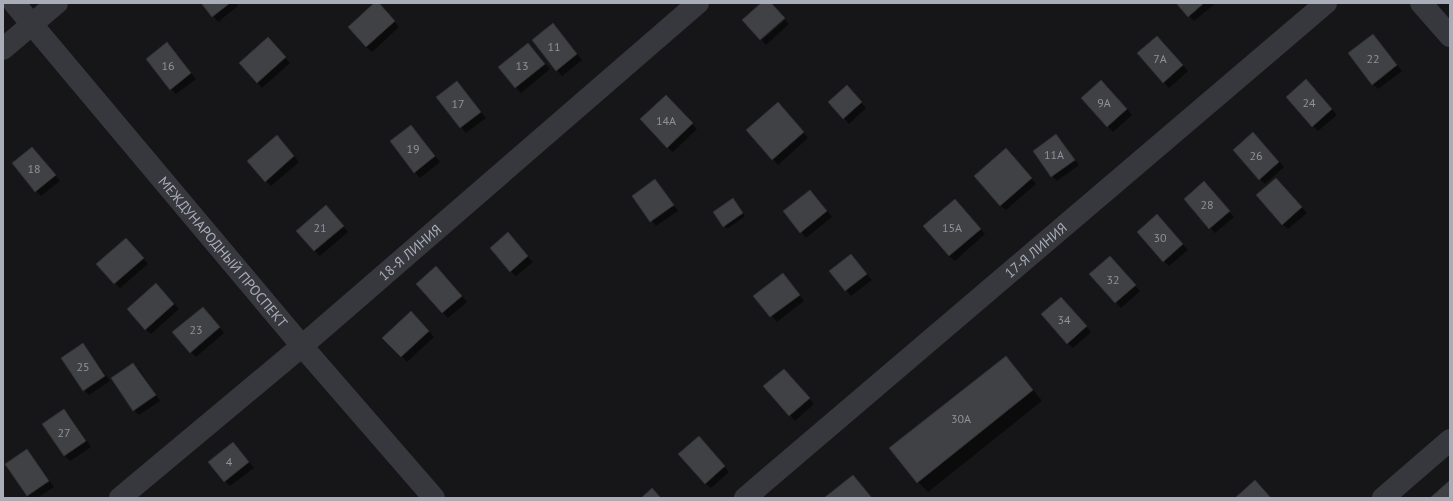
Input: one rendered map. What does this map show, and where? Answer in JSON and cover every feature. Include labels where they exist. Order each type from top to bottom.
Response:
[{"type":"street","name":"МЕЖДУНАРОДНЫЙ ПРОСПЕКТ","points":[[14,3],[302,346],[434,498]]},
{"type":"street","points":[[3,49],[58,3]]},
{"type":"street","name":"18-Я ЛИНИЯ","points":[[120,498],[302,346],[698,3]]},
{"type":"street","name":"17-Я ЛИНИЯ","points":[[745,498],[1326,3]]},
{"type":"street","points":[[1421,3],[1450,36]]},
{"type":"street","points":[[1383,498],[1450,440]]},
{"type":"building","points":[[201,3],[230,3],[212,17]]},
{"type":"building","points":[[374,3],[379,3],[395,21],[366,47],[348,27]]},
{"type":"building","points":[[761,3],[771,3],[785,18],[760,40],[742,20]]},
{"type":"building","points":[[1176,3],[1204,3],[1188,17]]},
{"type":"building","points":[[553,23],[577,54],[556,71],[532,40]]},
{"type":"building","points":[[1373,34],[1397,65],[1372,85],[1348,53]]},
{"type":"building","points":[[1157,36],[1183,65],[1163,83],[1137,53]]},
{"type":"building","points":[[268,37],[286,57],[257,83],[239,63]]},
{"type":"building","points":[[167,42],[191,73],[170,90],[146,59]]},
{"type":"building","points":[[528,43],[545,64],[515,88],[498,67]]},
{"type":"building","points":[[1306,79],[1332,109],[1312,127],[1286,97]]},
{"type":"building","points":[[1101,80],[1127,109],[1107,127],[1081,98]]},
{"type":"building","points":[[457,81],[481,112],[460,128],[436,97]]},
{"type":"building","points":[[847,85],[862,102],[843,119],[828,102]]},
{"type":"building","points":[[666,95],[693,123],[667,148],[640,119]]},
{"type":"building","points":[[778,102],[804,132],[772,160],[746,130]]},
{"type":"building","points":[[411,125],[435,156],[414,173],[390,141]]},
{"type":"building","points":[[1253,132],[1279,162],[1259,180],[1233,150]]},
{"type":"building","points":[[1056,134],[1075,160],[1051,177],[1033,151]]},
{"type":"building","points":[[277,135],[294,156],[265,182],[247,161]]},
{"type":"building","points":[[32,147],[56,175],[35,192],[12,163]]},
{"type":"building","points":[[1006,148],[1032,178],[1000,206],[974,176]]},
{"type":"building","points":[[1276,178],[1302,207],[1282,225],[1256,195]]},
{"type":"building","points":[[655,179],[674,205],[650,222],[632,196]]},
{"type":"building","points":[[1204,181],[1230,211],[1209,229],[1184,199]]},
{"type":"building","points":[[810,190],[827,211],[800,233],[783,211]]},
{"type":"building","points":[[733,198],[743,213],[723,227],[713,212]]},
{"type":"building","points":[[955,199],[981,229],[949,256],[923,226]]},
{"type":"building","points":[[326,205],[344,226],[314,251],[296,231]]},
{"type":"building","points":[[1157,214],[1183,244],[1163,262],[1137,232]]},
{"type":"building","points":[[508,232],[528,256],[510,272],[490,248]]},
{"type":"building","points":[[126,238],[144,258],[114,284],[96,264]]},
{"type":"building","points":[[851,254],[867,274],[845,291],[829,271]]},
{"type":"building","points":[[1110,256],[1136,285],[1115,303],[1089,274]]},
{"type":"building","points":[[436,266],[462,296],[442,313],[416,284]]},
{"type":"building","points":[[783,273],[800,295],[770,317],[753,296]]},
{"type":"building","points":[[156,283],[174,304],[145,330],[127,309]]},
{"type":"building","points":[[1061,297],[1087,326],[1067,344],[1041,314]]},
{"type":"building","points":[[203,307],[220,327],[190,353],[172,332]]},
{"type":"building","points":[[411,311],[429,331],[401,357],[382,338]]},
{"type":"building","points":[[83,343],[105,376],[83,391],[61,358]]},
{"type":"building","points":[[1006,356],[1033,390],[917,483],[889,448]]},
{"type":"building","points":[[133,363],[156,395],[133,411],[111,378]]},
{"type":"building","points":[[784,369],[810,398],[789,416],[763,386]]},
{"type":"building","points":[[64,409],[86,441],[64,456],[42,424]]},
{"type":"building","points":[[699,436],[725,466],[705,484],[678,454]]},
{"type":"building","points":[[233,442],[249,462],[224,482],[208,462]]},
{"type":"building","points":[[27,449],[49,481],[27,496],[5,464]]},
{"type":"building","points":[[853,475],[872,498],[824,498]]},
{"type":"building","points":[[1255,480],[1271,498],[1235,498]]},
{"type":"building","points":[[1449,481],[1450,498],[1430,498]]},
{"type":"building","points":[[652,488],[661,498],[641,498]]}]
